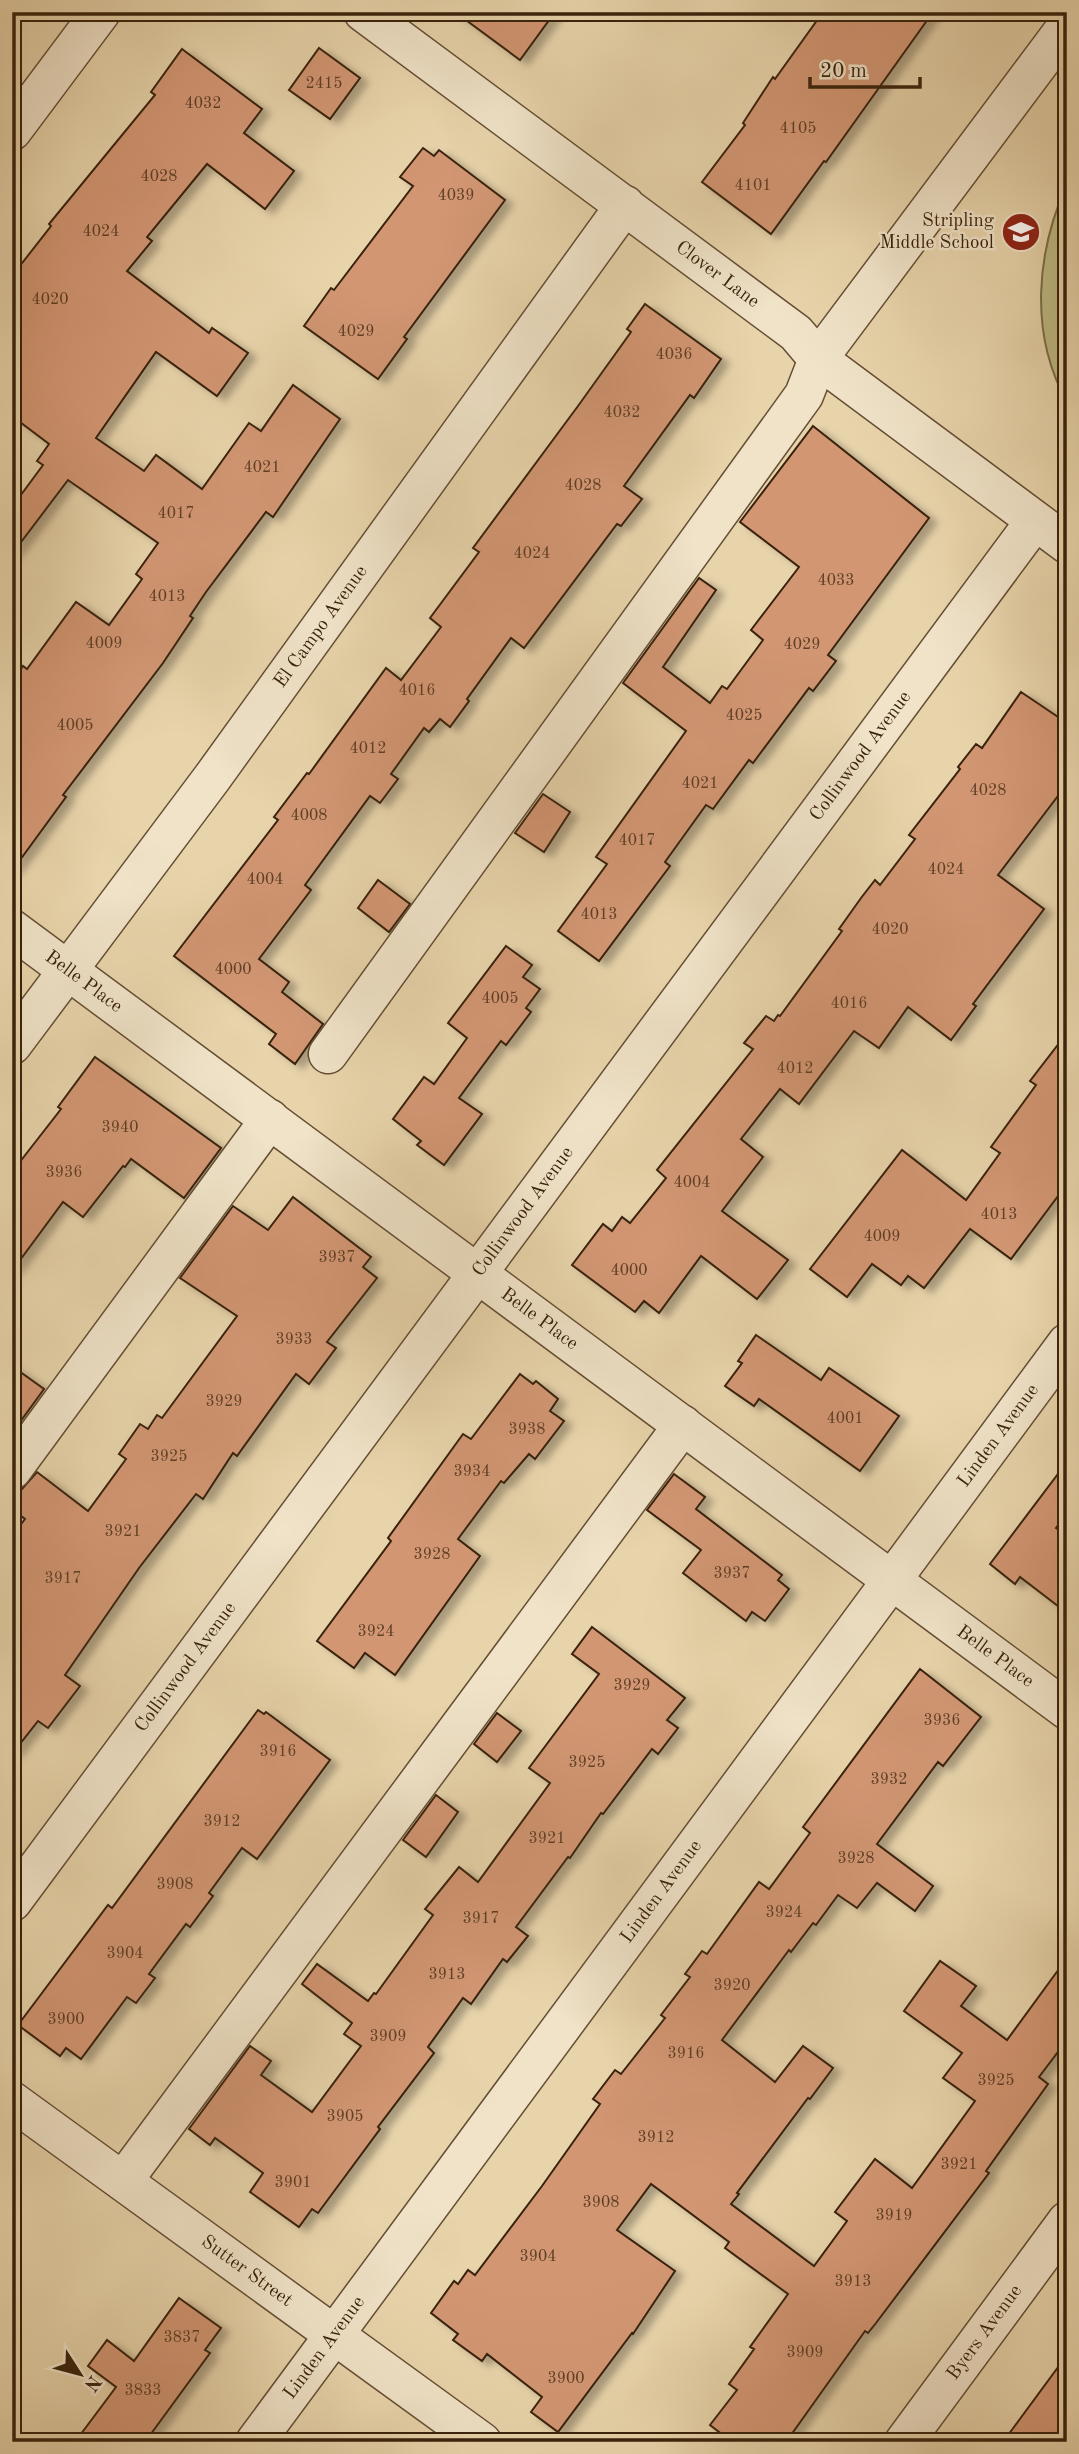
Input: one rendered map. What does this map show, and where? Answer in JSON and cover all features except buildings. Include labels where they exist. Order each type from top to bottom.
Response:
[{"type":"street","points":[[12,131],[101,12]]},
{"type":"street","name":"Clover Lane","points":[[363,12],[796,333],[818,359],[1067,544]]},
{"type":"street","points":[[328,1054],[804,395],[818,359],[1067,26]]},
{"type":"street","name":"El Campo Avenue","points":[[12,1045],[212,778],[625,205]]},
{"type":"street","name":"Collinwood Avenue","points":[[12,1902],[1035,521]]},
{"type":"street","name":"Belle Place","points":[[12,929],[1067,1710]]},
{"type":"street","points":[[12,1470],[270,1119]]},
{"type":"street","name":"Linden Avenue","points":[[256,2442],[1067,1343]]},
{"type":"street","points":[[123,2182],[683,1425]]},
{"type":"street","name":"Sutter Street","points":[[12,2101],[482,2442]]},
{"type":"street","name":"Byers Avenue","points":[[904,2442],[1067,2221]]},
{"type":"shaded area","points":[[1067,184],[1067,236],[1059,290],[1061,325],[1067,351],[1067,402],[1047,349],[1041,293],[1049,238]]},
{"type":"place","name":"Stripling Middle School","points":[[1021,232]]}]
